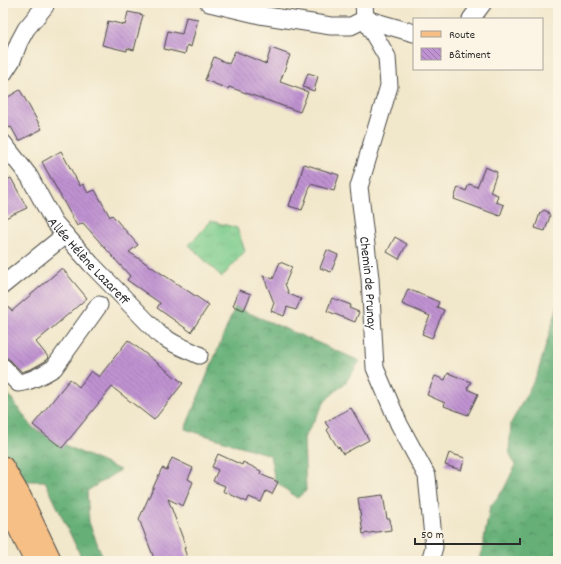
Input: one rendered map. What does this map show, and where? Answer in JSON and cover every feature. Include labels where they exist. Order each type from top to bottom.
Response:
[{"type":"main road","points":[[3,467],[20,496],[51,561]]},
{"type":"main road","points":[[3,496],[35,561]]},
{"type":"street","points":[[209,3],[260,15],[331,26],[351,26],[364,11],[413,32]]},
{"type":"street","points":[[472,18],[482,3]]},
{"type":"street","points":[[3,74],[12,60],[26,29],[45,6]]},
{"type":"street","name":"Chemin de Prunay","points":[[364,11],[387,57],[389,86],[359,187],[370,278],[375,368],[399,424],[427,476],[434,547],[430,561]]},
{"type":"street","name":"Allée Hélène Lazareff","points":[[3,143],[29,176],[54,222],[91,264],[160,335],[199,355]]},
{"type":"street","points":[[3,285],[65,235]]},
{"type":"street","points":[[3,367],[18,383],[25,382],[48,372],[54,368],[99,305]]},
{"type":"green space","points":[[211,221],[237,228],[245,251],[222,277],[189,245]]},
{"type":"green space","points":[[558,305],[558,561],[480,561],[490,507],[504,489],[515,466],[509,451],[511,423],[537,375]]},
{"type":"green space","points":[[235,307],[360,361],[346,382],[326,400],[304,438],[306,491],[297,498],[275,481],[270,455],[185,429]]},
{"type":"green space","points":[[3,387],[33,428],[73,449],[120,470],[87,491],[89,522],[104,561],[83,561],[45,481],[25,481],[3,448]]},
{"type":"building","points":[[128,12],[143,15],[134,50],[127,48],[127,51],[102,45],[108,21],[125,25]]},
{"type":"building","points":[[186,17],[198,19],[191,47],[187,45],[185,54],[164,49],[168,31],[182,34]]},
{"type":"building","points":[[271,48],[290,55],[280,82],[308,92],[300,112],[205,80],[214,57],[229,64],[235,51],[266,64]]},
{"type":"building","points":[[308,73],[318,76],[314,91],[303,87]]},
{"type":"building","points":[[20,90],[42,129],[19,141],[11,127],[3,130],[3,100]]},
{"type":"building","points":[[61,151],[80,186],[83,184],[88,193],[95,190],[110,217],[112,215],[138,245],[129,252],[209,305],[191,332],[157,308],[160,303],[127,280],[130,276],[83,223],[77,226],[42,162]]},
{"type":"building","points":[[304,164],[339,175],[334,191],[311,184],[302,210],[289,206],[293,194],[295,194]]},
{"type":"building","points":[[485,167],[497,172],[490,192],[498,195],[496,202],[504,205],[500,216],[454,199],[458,187],[466,191],[469,184],[477,187]]},
{"type":"building","points":[[11,178],[27,208],[3,219],[3,182]]},
{"type":"building","points":[[544,210],[548,212],[550,216],[545,231],[535,228],[540,213]]},
{"type":"building","points":[[395,237],[407,244],[399,259],[387,252]]},
{"type":"building","points":[[327,250],[338,255],[331,272],[320,268]]},
{"type":"building","points":[[280,262],[292,267],[285,284],[289,294],[301,299],[296,310],[287,307],[284,316],[271,311],[274,303],[263,275],[273,279]]},
{"type":"building","points":[[62,268],[87,298],[36,342],[49,358],[33,368],[22,372],[3,355],[3,300],[12,311]]},
{"type":"building","points":[[408,289],[439,302],[437,307],[444,310],[432,338],[422,334],[430,316],[402,304]]},
{"type":"building","points":[[239,290],[251,294],[244,310],[233,306]]},
{"type":"building","points":[[332,298],[351,305],[349,308],[359,312],[355,322],[327,311]]},
{"type":"building","points":[[128,340],[183,383],[154,420],[112,387],[62,448],[33,425],[70,379],[79,387],[91,371],[99,377]]},
{"type":"building","points":[[448,373],[471,382],[467,389],[478,394],[468,415],[444,406],[445,403],[427,395],[435,376],[445,380]]},
{"type":"building","points":[[351,408],[369,440],[343,454],[327,430],[329,428],[325,422]]},
{"type":"building","points":[[449,453],[465,458],[461,470],[445,465]]},
{"type":"building","points":[[218,454],[242,465],[243,462],[261,471],[260,474],[278,482],[272,494],[266,491],[261,502],[249,497],[247,502],[223,491],[225,486],[213,481],[218,470],[212,467]]},
{"type":"building","points":[[172,458],[193,468],[188,479],[193,482],[183,506],[168,499],[186,547],[184,548],[188,561],[155,561],[139,519],[162,468],[167,470]]},
{"type":"building","points":[[383,495],[387,519],[390,519],[391,530],[363,534],[358,498]]}]
